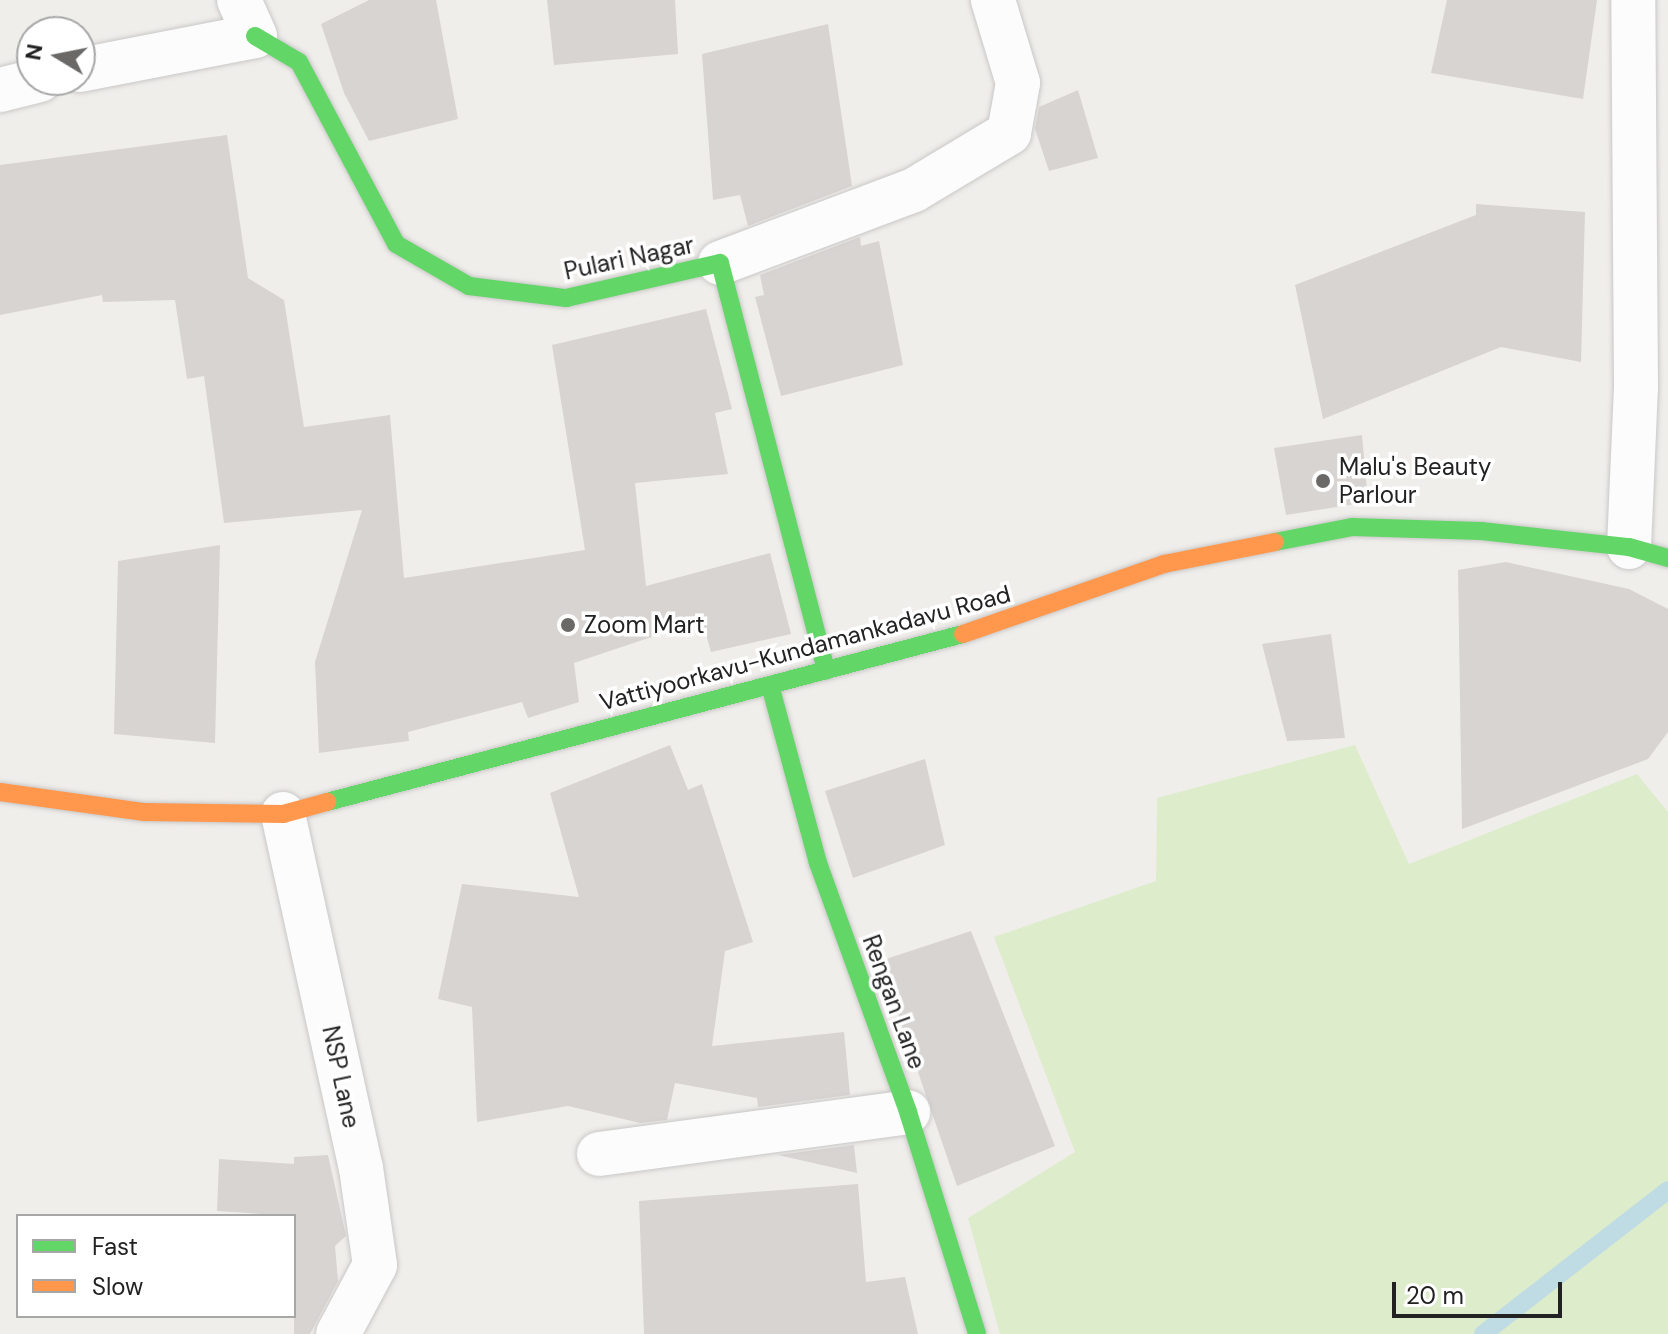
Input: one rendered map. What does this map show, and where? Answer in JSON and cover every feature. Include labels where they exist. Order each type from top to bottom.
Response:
[{"type":"street","points":[[720,263],[914,190],[1009,133],[1018,83],[993,0]]},
{"type":"street","points":[[1633,0],[1658,554]]},
{"type":"street","points":[[96,65],[247,18]]},
{"type":"street","name":"Pulari Nagar","points":[[247,18],[299,62],[396,244],[469,286],[566,298],[720,263],[826,670]]},
{"type":"street","name":"Vattiyoorkavu-Kundamankadavu Road","points":[[0,792],[145,812],[283,814],[977,630],[1164,564],[1352,527],[1481,531],[1658,554]]},
{"type":"street","name":"Rengan Lane","points":[[770,685],[818,863],[908,1112],[977,1334]]},
{"type":"street","name":"NSP Lane","points":[[283,814],[361,1168],[375,1265],[338,1334]]},
{"type":"street","points":[[599,1154],[908,1112]]},
{"type":"green space","points":[[1355,745],[1409,864],[1637,774],[1668,812],[1668,1334],[1000,1334],[968,1218],[1075,1152],[994,937],[1156,881],[1157,798]]},
{"type":"building","points":[[369,0],[436,0],[458,119],[369,141],[344,93],[321,24]]},
{"type":"building","points":[[547,0],[675,0],[678,54],[554,65]]},
{"type":"building","points":[[1447,0],[1597,0],[1583,99],[1431,73]]},
{"type":"building","points":[[828,24],[852,186],[748,226],[740,195],[713,200],[702,54]]},
{"type":"building","points":[[1078,90],[1098,158],[1049,171],[1035,129],[1039,107]]},
{"type":"building","points":[[227,135],[248,278],[284,300],[304,427],[390,415],[404,578],[585,550],[552,345],[706,309],[732,409],[715,413],[728,474],[635,483],[646,586],[770,553],[791,634],[711,652],[702,620],[574,663],[579,702],[528,718],[522,702],[408,732],[409,741],[319,753],[315,662],[362,510],[224,523],[204,376],[187,379],[175,300],[103,302],[102,295],[0,315],[0,165]]},
{"type":"building","points":[[1476,204],[1585,212],[1581,362],[1501,347],[1323,419],[1295,285],[1476,215]]},
{"type":"building","points":[[860,237],[861,246],[879,241],[903,365],[781,396],[755,297],[764,295],[760,275]]},
{"type":"building","name":"Malu's Beauty Parlour","points":[[1362,435],[1368,502],[1286,515],[1274,448]]},
{"type":"building","points":[[220,545],[215,743],[114,734],[118,561]]},
{"type":"building","points":[[1506,562],[1629,589],[1668,609],[1668,732],[1648,759],[1462,829],[1458,570]]},
{"type":"building","points":[[1331,634],[1345,738],[1287,741],[1262,644]]},
{"type":"building","points":[[670,745],[688,790],[702,784],[753,942],[725,951],[712,1046],[844,1032],[850,1095],[758,1107],[757,1098],[675,1083],[667,1120],[640,1123],[568,1106],[477,1122],[472,1007],[438,999],[462,884],[579,897],[550,793]]},
{"type":"building","points":[[925,759],[945,845],[853,878],[825,791]]},
{"type":"building","points":[[971,931],[1055,1146],[957,1186],[880,961]]},
{"type":"building","points":[[854,1145],[857,1173],[778,1155]]},
{"type":"building","points":[[328,1155],[346,1236],[335,1246],[338,1281],[310,1334],[294,1334],[296,1214],[217,1211],[219,1159],[294,1164],[294,1157]]},
{"type":"building","points":[[858,1184],[866,1282],[905,1277],[918,1334],[644,1334],[639,1201]]},
{"type":"waterway","points":[[1483,1334],[1668,1190]]},
{"type":"traffic: fast","points":[[255,36],[299,62],[396,244],[469,286],[566,298],[720,263],[826,670]]},
{"type":"traffic: fast","points":[[1275,542],[1352,527],[1481,531],[1629,547],[1668,558]]},
{"type":"traffic: fast","points":[[327,802],[963,634]]},
{"type":"traffic: fast","points":[[770,685],[818,863],[908,1112],[977,1334]]},
{"type":"traffic: slow","points":[[963,634],[1164,564],[1275,542]]},
{"type":"traffic: slow","points":[[0,792],[145,812],[283,814],[327,802]]},
{"type":"place","name":"Malu's Beauty Parlour","points":[[1323,481]]},
{"type":"place","name":"Zoom Mart","points":[[568,625]]}]
